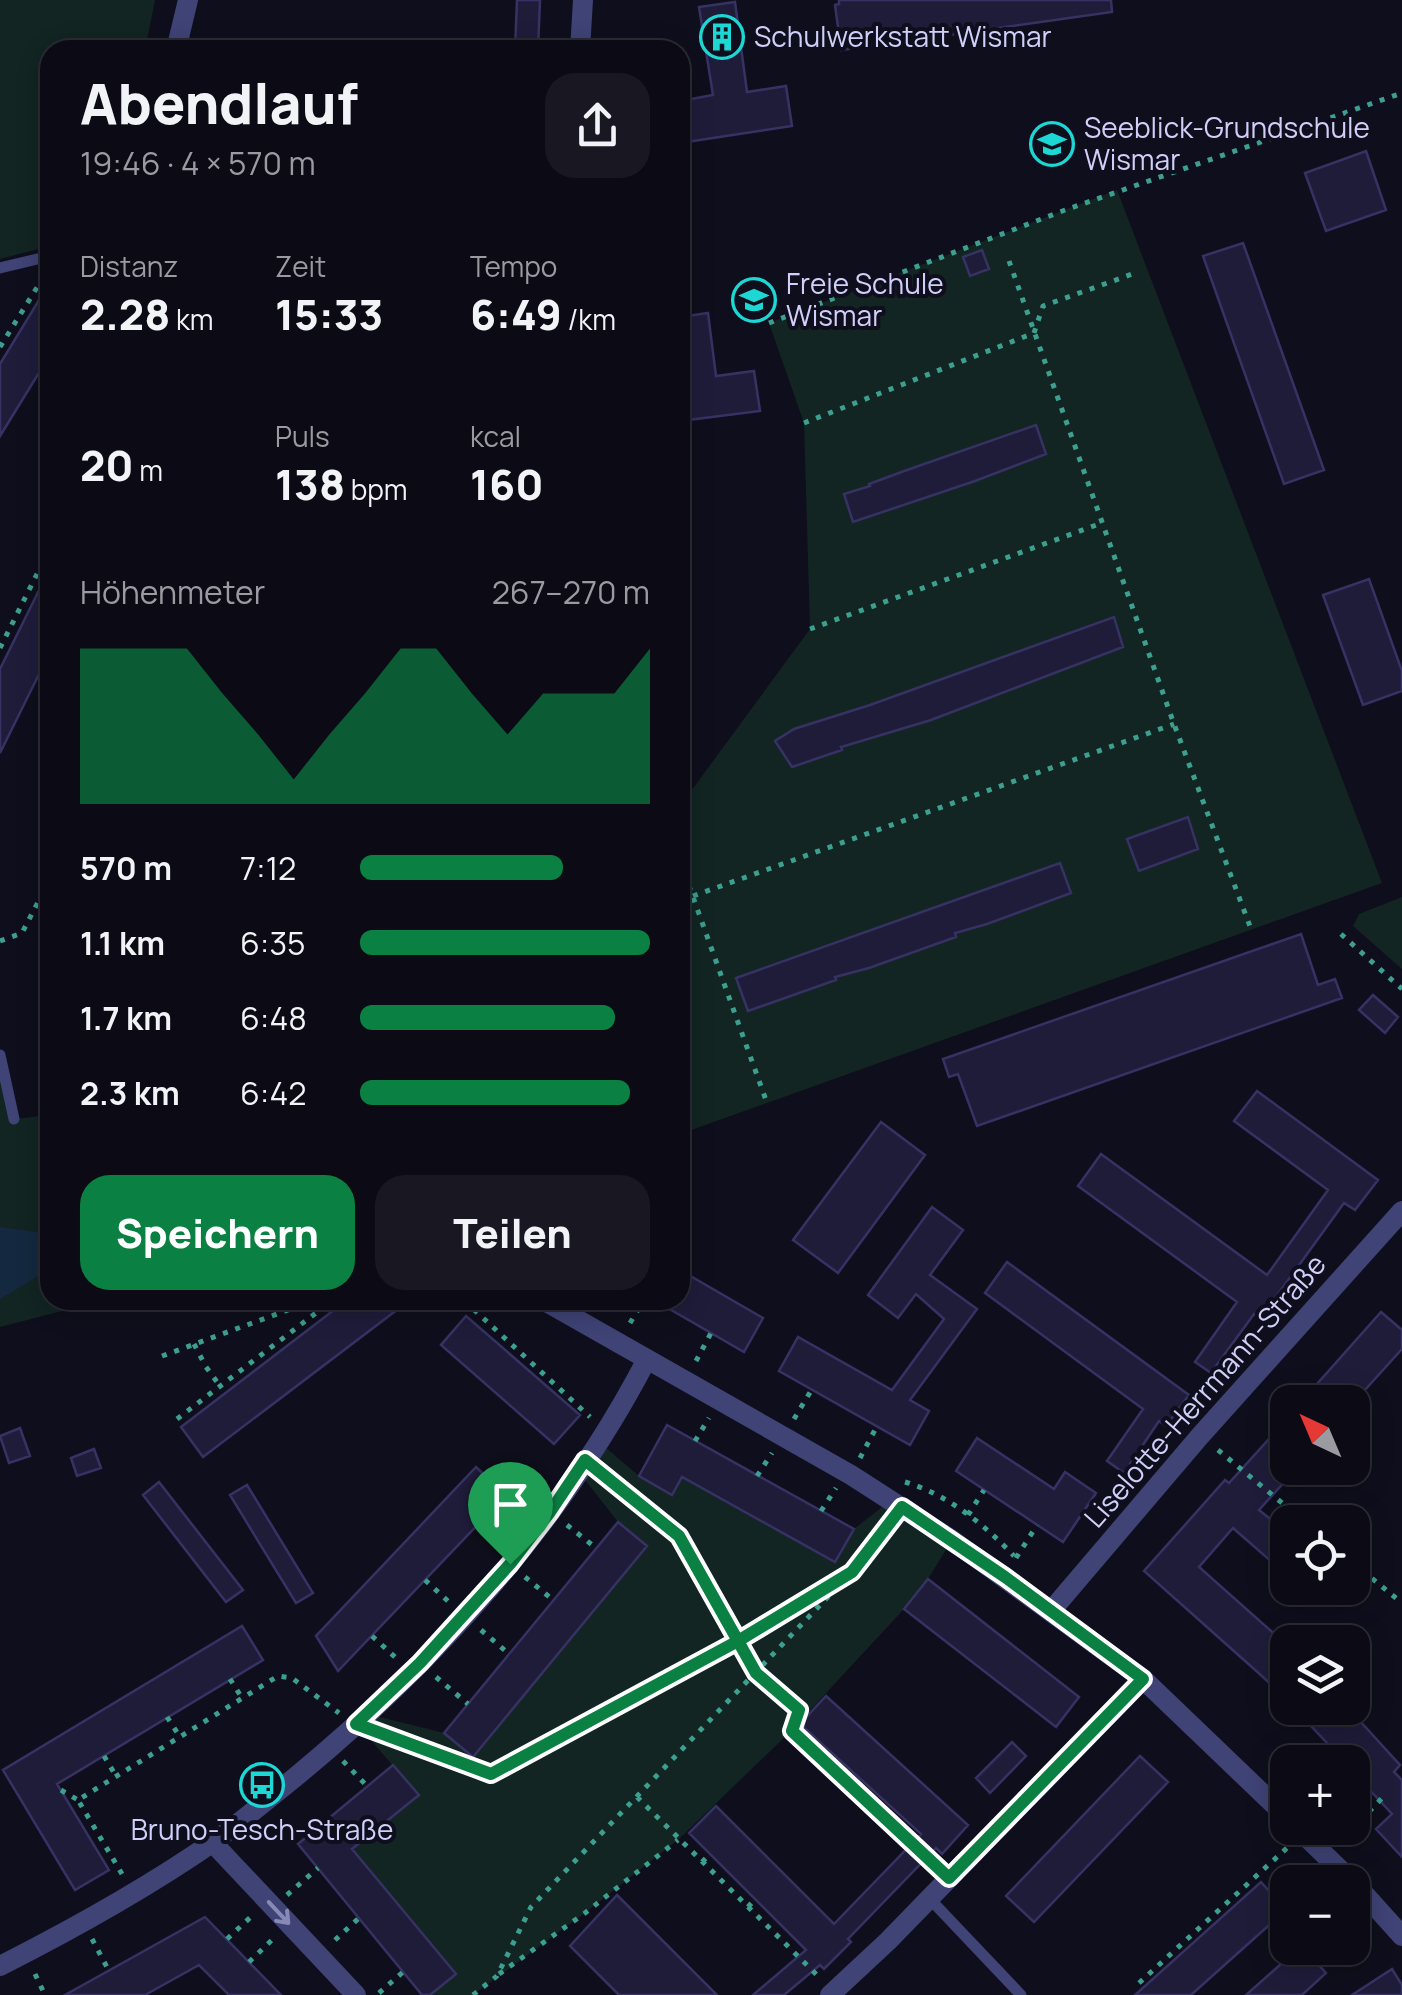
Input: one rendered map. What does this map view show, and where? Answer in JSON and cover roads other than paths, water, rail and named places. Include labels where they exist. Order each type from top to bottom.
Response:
[{"type":"street","points":[[178,40],[188,0]]},
{"type":"street","points":[[581,40],[583,0]]},
{"type":"street","name":"Liselotte-Herrmann-Straße","points":[[1051,1610],[1200,1436],[1402,1211]]},
{"type":"street","points":[[560,1310],[902,1507],[1051,1610],[1143,1679],[1270,1801]]},
{"type":"street","points":[[0,1966],[133,1894],[212,1842],[331,1748],[416,1667],[512,1560],[606,1430],[647,1360]]},
{"type":"street","points":[[832,1993],[888,1941],[1143,1679]]},
{"type":"street","points":[[212,1842],[356,1995]]},
{"type":"street","points":[[1315,1845],[1402,1936]]},
{"type":"lane","points":[[0,268],[40,258]]},
{"type":"lane","points":[[0,1055],[14,1119]]},
{"type":"lane","points":[[929,1898],[1021,1995]]},
{"type":"water","points":[[0,1227],[40,1233],[40,1274],[0,1299]]},
{"type":"place","name":"Schulwerkstatt Wismar","points":[[722,37]]},
{"type":"place","name":"Seeblick-Grundschule Wismar","points":[[1052,144]]},
{"type":"place","name":"Freie Schule Wismar","points":[[754,300]]},
{"type":"place","name":"Bruno-Tesch-Straße","points":[[262,1785]]}]
